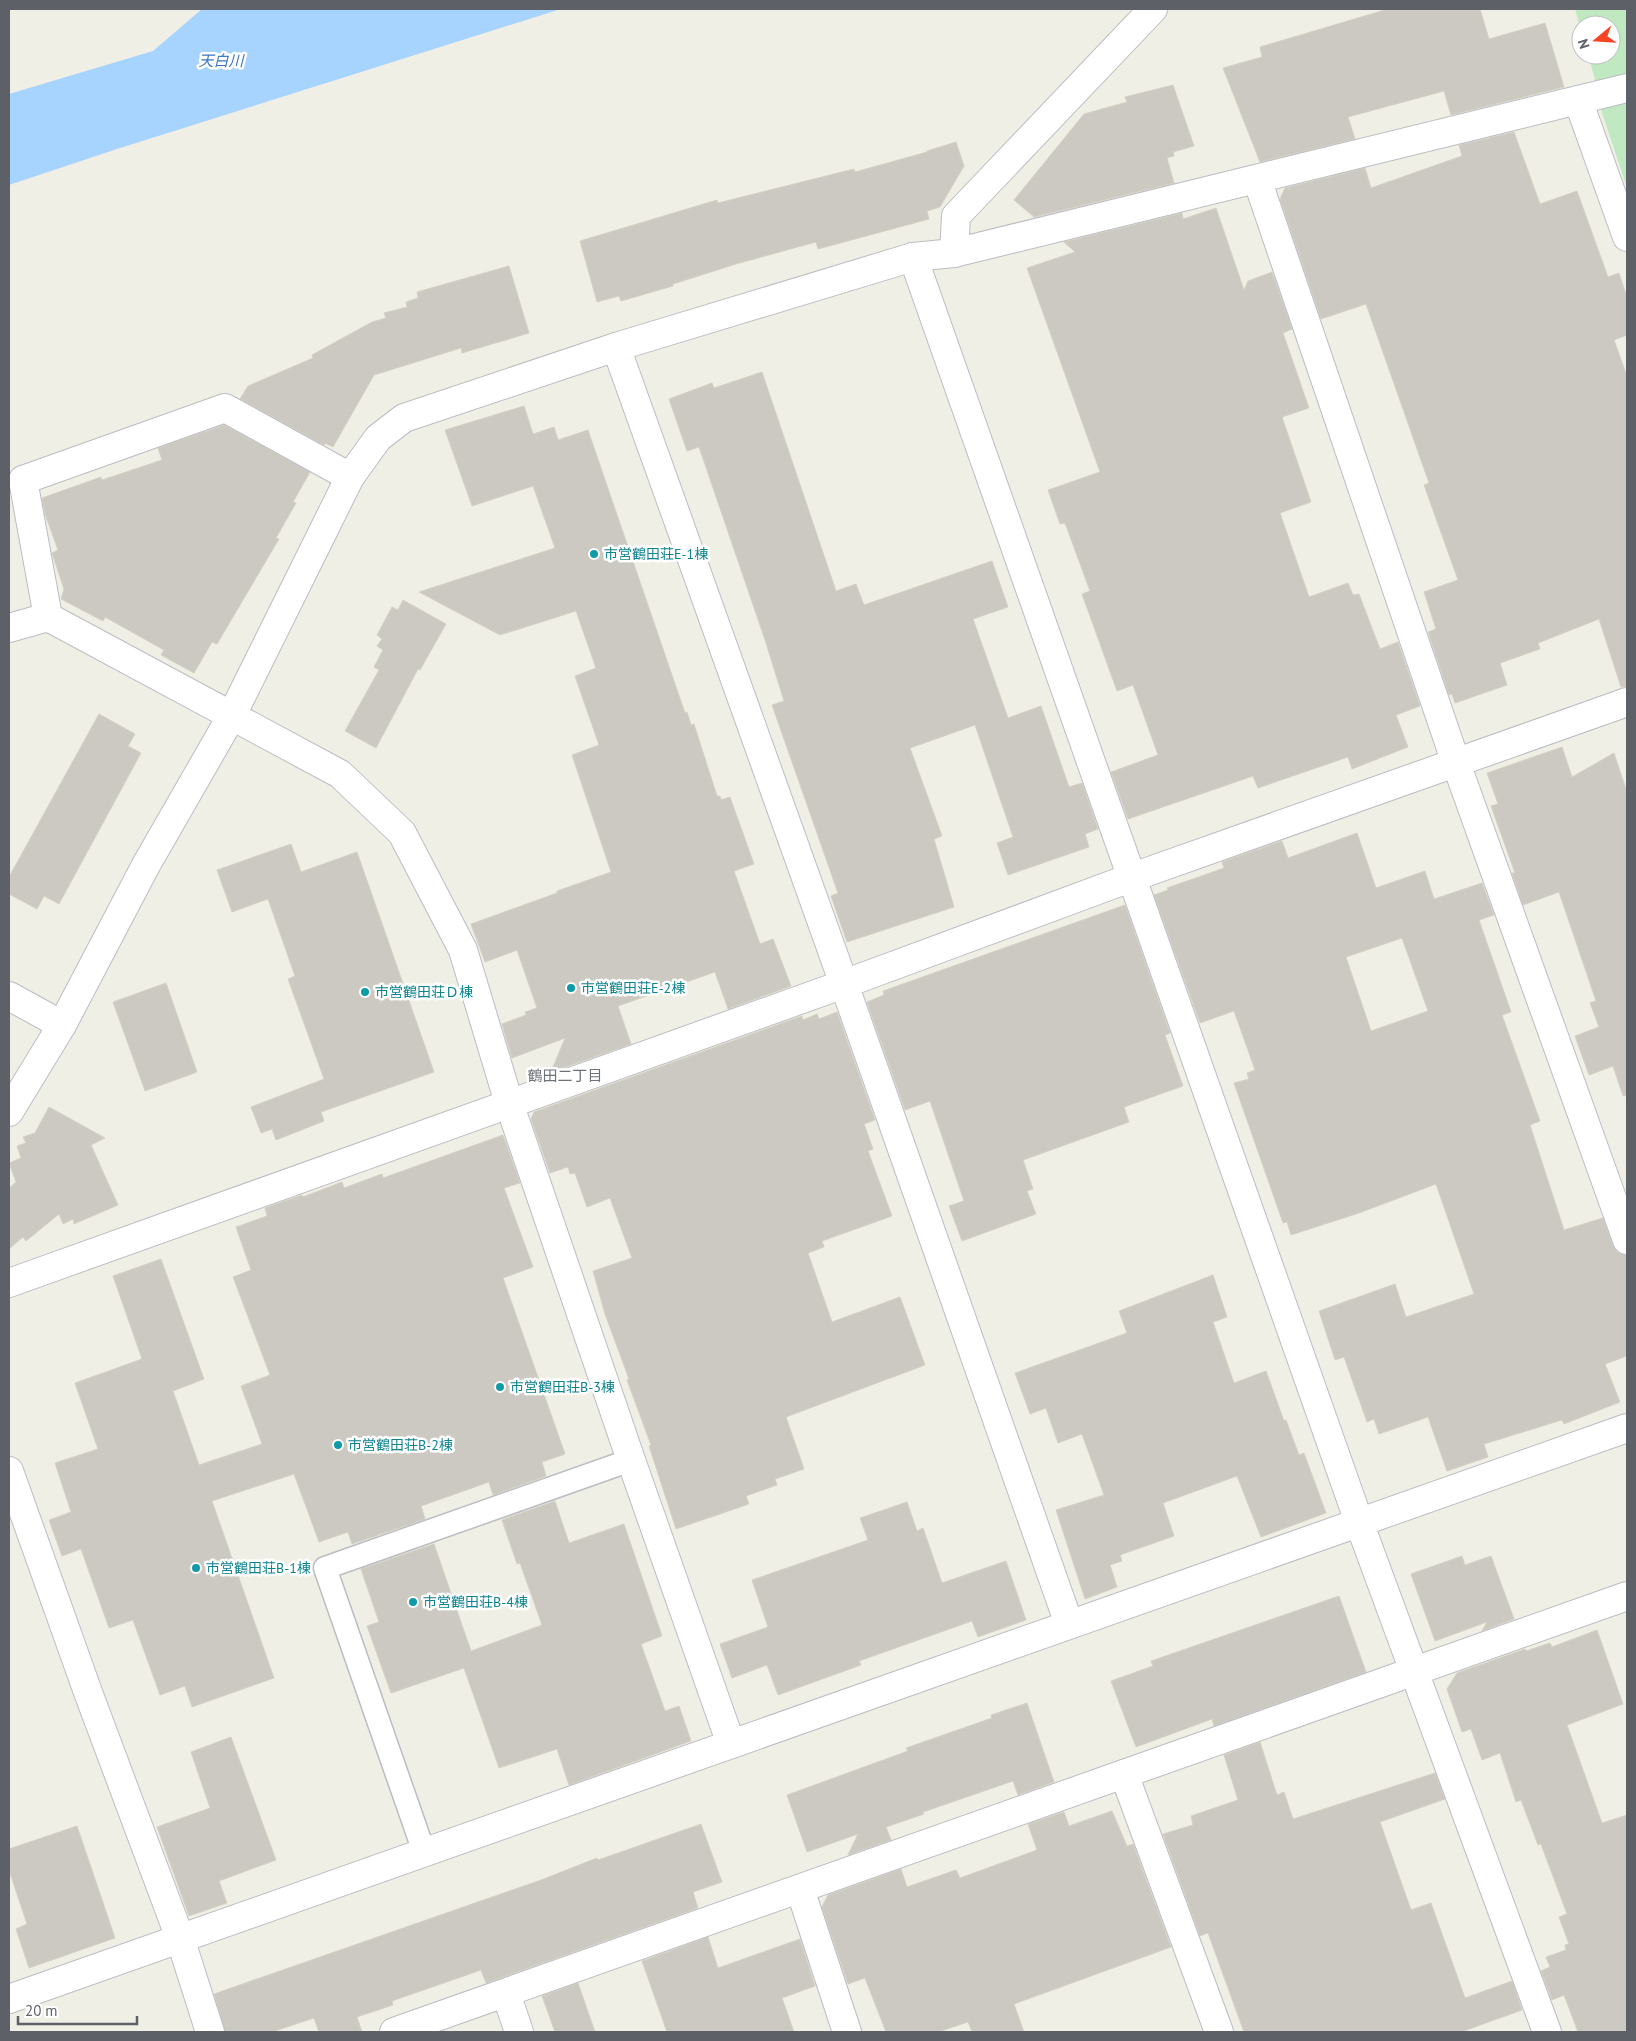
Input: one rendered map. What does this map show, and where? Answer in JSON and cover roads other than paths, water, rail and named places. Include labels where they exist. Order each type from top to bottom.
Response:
[{"type":"street","points":[[954,253],[956,216],[1152,9]]},
{"type":"street","points":[[9,1112],[62,1024],[146,865],[231,717],[350,477],[378,438],[404,418],[616,348],[913,257],[954,253],[1627,88]]},
{"type":"street","points":[[1578,100],[1627,237]]},
{"type":"street","points":[[1257,178],[1456,764],[1627,1240]]},
{"type":"street","points":[[913,257],[1359,1522],[1547,2032]]},
{"type":"street","points":[[616,348],[844,984],[1069,1624]]},
{"type":"street","points":[[48,617],[23,480],[225,408],[350,477]]},
{"type":"street","points":[[9,628],[48,617],[340,774],[402,833],[463,950],[509,1103],[631,1460],[731,1744]]},
{"type":"street","points":[[9,1283],[844,984],[1133,877],[1627,702]]},
{"type":"street","points":[[9,996],[62,1024]]},
{"type":"street","points":[[9,1999],[1627,1428]]},
{"type":"street","points":[[9,1470],[89,1695],[180,1938],[210,2032]]},
{"type":"street","points":[[394,2032],[1627,1596]]},
{"type":"street","points":[[1124,1774],[1219,2032]]},
{"type":"street","points":[[800,1889],[847,2032]]},
{"type":"street","points":[[506,1993],[519,2032]]},
{"type":"lane","points":[[424,1852],[325,1568],[631,1460]]},
{"type":"water","name":"天白川","points":[[202,9],[561,9],[9,185],[9,94],[153,51]]},
{"type":"place","name":"市営鶴田荘E-1棟","points":[[594,554]]},
{"type":"place","name":"市営鶴田荘E-2棟","points":[[571,988]]},
{"type":"place","name":"市営鶴田荘Ｄ棟","points":[[365,992]]},
{"type":"place","name":"市営鶴田荘B-3棟","points":[[500,1387]]},
{"type":"place","name":"市営鶴田荘B-2棟","points":[[338,1445]]},
{"type":"place","name":"市営鶴田荘B-1棟","points":[[196,1568]]},
{"type":"place","name":"市営鶴田荘B-4棟","points":[[413,1602]]},
{"type":"district","name":"鶴田二丁目","points":[[565,1076]]}]
